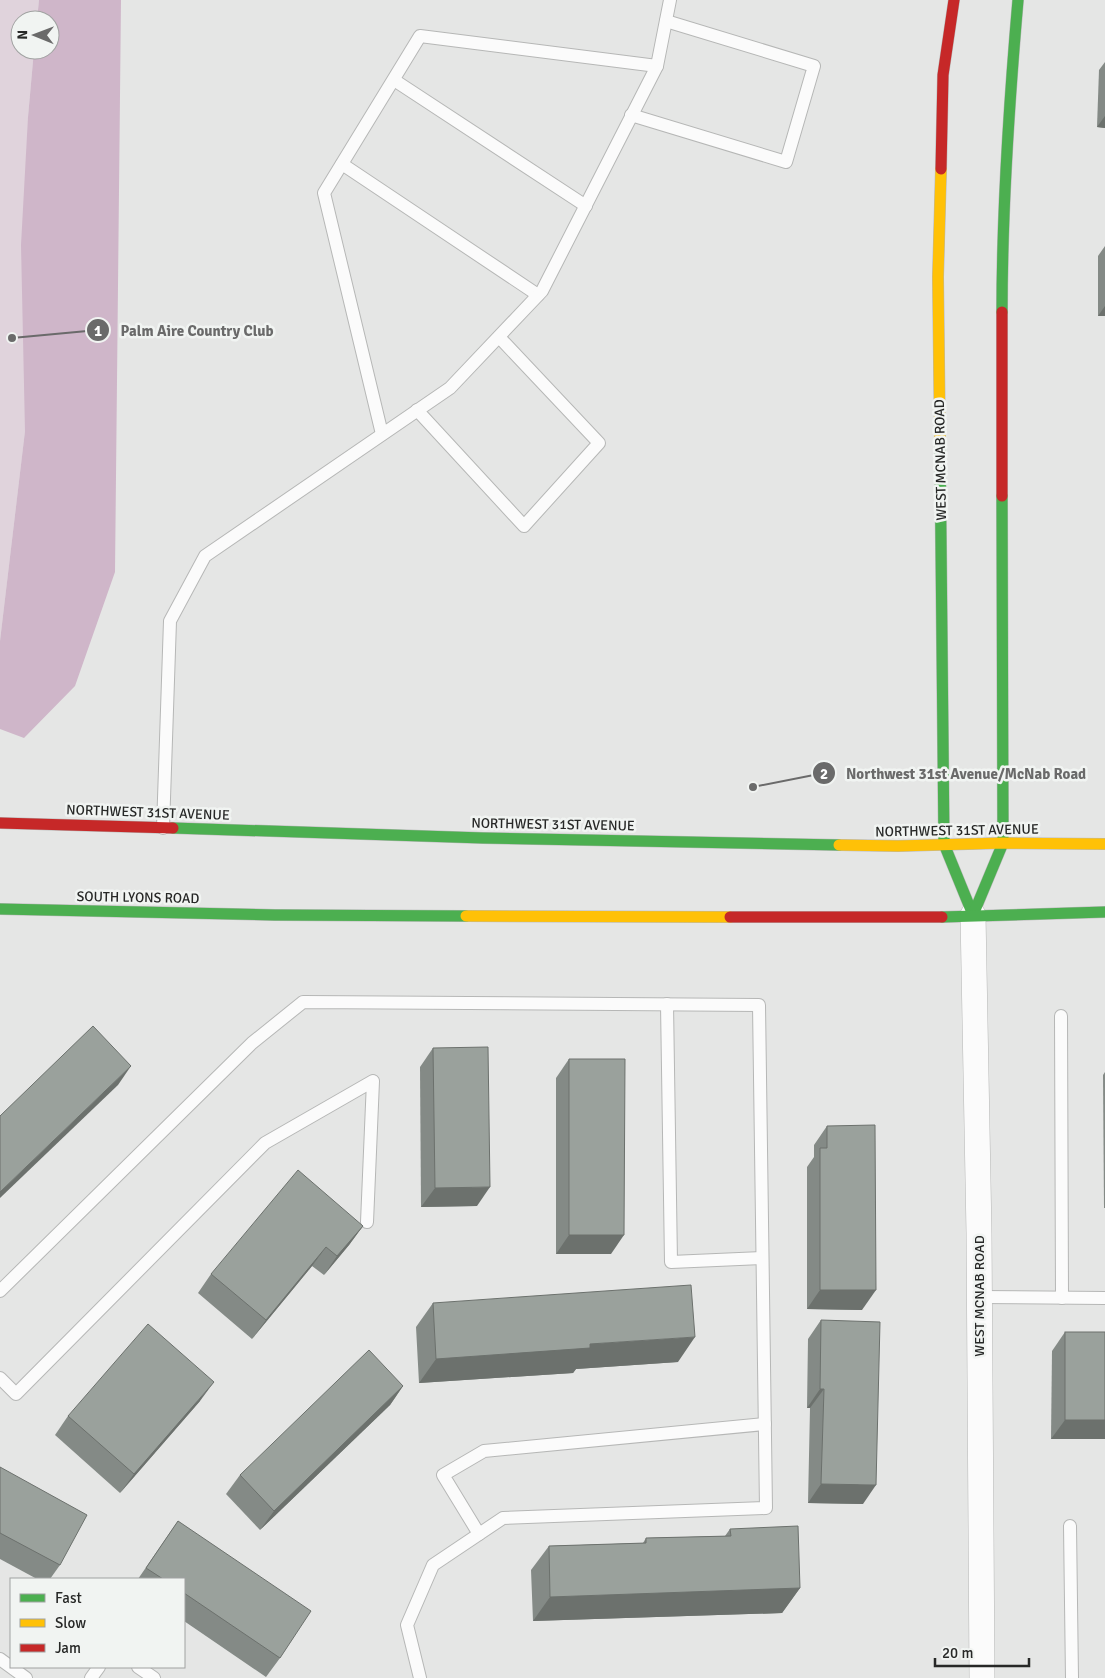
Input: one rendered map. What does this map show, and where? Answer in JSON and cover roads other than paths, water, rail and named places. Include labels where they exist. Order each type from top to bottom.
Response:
[{"type":"main road","name":"WEST MCNAB ROAD","points":[[954,0],[943,75],[938,277],[944,844],[974,915]]},
{"type":"main road","name":"WEST MCNAB ROAD","points":[[974,915],[1003,843],[1002,246],[1011,80],[1018,0]]},
{"type":"main road","name":"NORTHWEST 31ST AVENUE","points":[[0,823],[898,846],[1003,843],[1105,844]]},
{"type":"main road","name":"SOUTH LYONS ROAD","points":[[0,909],[275,914],[889,918],[974,915]]},
{"type":"main road","points":[[974,915],[1105,912]]},
{"type":"street","name":"WEST MCNAB ROAD","points":[[974,915],[982,1678]]},
{"type":"lane","points":[[163,828],[170,621],[205,556],[450,388],[542,291],[657,66],[670,0]]},
{"type":"lane","points":[[631,116],[786,162],[814,66],[666,21]]},
{"type":"lane","points":[[382,434],[324,193],[420,36],[657,66]]},
{"type":"lane","points":[[394,80],[586,206]]},
{"type":"lane","points":[[342,164],[538,295]]},
{"type":"lane","points":[[417,410],[524,526],[599,443],[499,336]]},
{"type":"lane","points":[[0,1292],[252,1043],[303,1002],[759,1005],[766,1508],[503,1518],[433,1565],[408,1625],[419,1678]]},
{"type":"lane","points":[[667,1004],[671,1262],[762,1258]]},
{"type":"lane","points":[[1061,1016],[1062,1298]]},
{"type":"lane","points":[[0,1378],[16,1394],[265,1143],[373,1081],[367,1222]]},
{"type":"lane","points":[[979,1297],[1105,1298]]},
{"type":"lane","points":[[479,1534],[443,1475],[484,1451],[764,1424]]},
{"type":"lane","points":[[1070,1526],[1072,1678]]},
{"type":"lane","points":[[12,1668],[26,1678]]},
{"type":"lane","points":[[139,1668],[154,1678]]},
{"type":"place","name":"Palm Aire Country Club","points":[[12,338]]},
{"type":"place","name":"Northwest 31st Avenue/McNab Road","points":[[753,787]]}]
